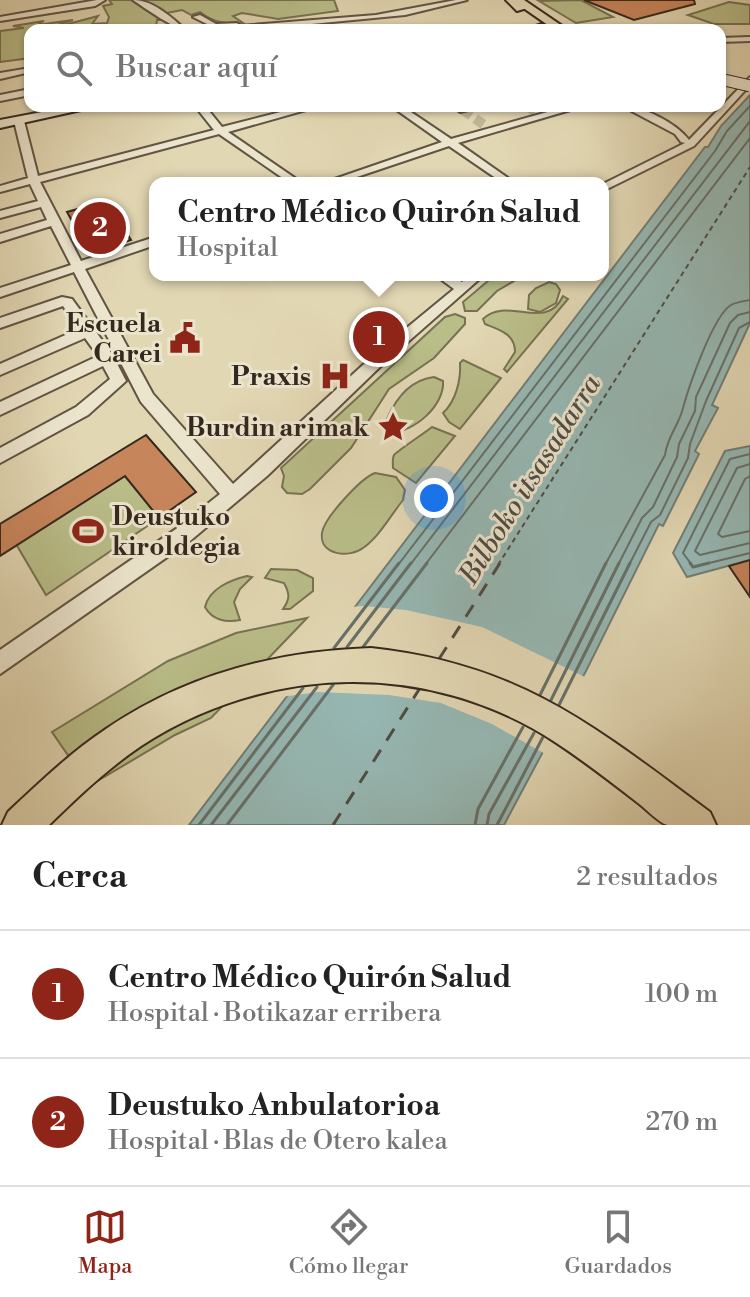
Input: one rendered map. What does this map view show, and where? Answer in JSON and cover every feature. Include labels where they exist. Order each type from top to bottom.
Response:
[{"type":"main road","points":[[515,2],[536,21],[534,24]]},
{"type":"main road","points":[[515,2],[552,24]]},
{"type":"main road","points":[[726,80],[750,83]]},
{"type":"main road","points":[[0,120],[42,112]]},
{"type":"main road","points":[[0,120],[19,121],[63,112]]},
{"type":"main road","points":[[21,825],[82,769],[130,734],[172,709],[255,676],[301,667],[357,664],[406,666],[465,680],[519,702],[591,747],[697,825]]},
{"type":"street","points":[[136,0],[174,24]]},
{"type":"street","points":[[275,24],[393,16],[464,0]]},
{"type":"street","points":[[0,19],[103,1]]},
{"type":"street","points":[[266,24],[310,16]]},
{"type":"street","points":[[197,17],[213,24]]},
{"type":"street","points":[[726,40],[750,39]]},
{"type":"street","points":[[15,62],[24,60]]},
{"type":"street","points":[[0,76],[24,71]]},
{"type":"street","points":[[726,95],[750,71]]},
{"type":"street","points":[[726,106],[750,83]]},
{"type":"street","points":[[0,98],[24,93]]},
{"type":"street","points":[[205,112],[220,131],[288,177]]},
{"type":"street","points":[[0,189],[292,112]]},
{"type":"street","points":[[405,112],[501,177]]},
{"type":"street","points":[[346,177],[489,128],[550,112]]},
{"type":"street","points":[[639,112],[665,125],[684,140]]},
{"type":"street","points":[[671,152],[709,112]]},
{"type":"street","points":[[609,185],[690,144],[720,112]]},
{"type":"street","points":[[19,121],[33,180],[147,398],[232,495]]},
{"type":"street","points":[[665,125],[692,131],[706,126]]},
{"type":"street","points":[[0,215],[44,203]]},
{"type":"street","points":[[0,238],[53,222]]},
{"type":"street","points":[[0,293],[149,243]]},
{"type":"street","points":[[451,281],[462,288]]},
{"type":"street","points":[[0,663],[183,535],[232,495],[380,358],[471,281]]},
{"type":"street","points":[[0,323],[62,301],[72,307],[107,358],[118,381],[82,411],[0,456]]},
{"type":"street","points":[[0,335],[72,307]]},
{"type":"street","points":[[0,370],[87,331]]},
{"type":"street","points":[[0,409],[107,358]]},
{"type":"green space","points":[[109,0],[131,0],[162,20],[157,20],[156,24],[92,24],[107,23],[109,17],[103,6],[112,4]]},
{"type":"green space","points":[[139,0],[334,0],[338,11],[278,19],[242,13],[233,16],[243,23],[231,23],[215,21],[200,12],[191,15],[182,10],[162,14]]},
{"type":"green space","points":[[581,0],[613,17],[576,23],[539,1]]},
{"type":"green space","points":[[729,2],[750,5],[750,24],[714,24],[688,15]]},
{"type":"green space","points":[[98,16],[92,24],[68,24]]},
{"type":"green space","points":[[24,28],[24,59],[0,62],[0,31]]},
{"type":"green space","points":[[488,281],[514,281],[497,291],[477,311],[465,311],[463,302]]},
{"type":"green space","points":[[549,282],[556,284],[560,290],[556,303],[540,312],[528,309],[529,295]]},
{"type":"green space","points":[[563,296],[568,299],[507,372],[504,369],[515,352],[512,341],[506,334],[485,324],[483,319],[503,310],[547,312],[556,307]]},
{"type":"green space","points":[[455,314],[465,318],[465,324],[434,358],[389,389],[351,448],[310,489],[302,494],[287,493],[282,487],[284,476],[281,468],[445,317]]},
{"type":"green space","points":[[463,360],[501,378],[460,429],[449,422],[443,413],[454,396]]},
{"type":"green space","points":[[434,377],[443,381],[439,399],[433,408],[418,423],[390,432],[387,419],[399,397],[418,382]]},
{"type":"green space","points":[[432,427],[455,436],[416,483],[393,468],[393,457]]},
{"type":"green space","points":[[375,473],[396,477],[405,490],[403,500],[380,532],[363,548],[344,554],[330,550],[322,541],[324,526],[344,499]]},
{"type":"green space","name":"Deustuko kiroldegia","points":[[125,476],[159,518],[46,595],[16,544]]},
{"type":"green space","points":[[271,569],[297,570],[313,578],[313,591],[290,609],[283,609],[288,599],[287,590],[284,583],[265,578]]},
{"type":"green space","points":[[252,577],[240,589],[234,602],[240,620],[220,620],[211,615],[205,607],[211,595],[227,583]]},
{"type":"green space","points":[[307,618],[211,718],[175,735],[89,786],[52,732],[168,661],[236,633]]},
{"type":"water","name":"Bilboko itsasadarra","points":[[750,95],[750,323],[712,405],[718,408],[695,451],[699,454],[663,526],[659,524],[504,825],[189,825],[603,281],[609,281],[609,273],[721,126]]},
{"type":"water","points":[[750,446],[750,560],[687,577],[673,553],[725,451]]},
{"type":"pier","points":[[350,607],[406,610],[482,627],[587,678],[547,755],[492,724],[441,703],[389,695],[318,692],[281,697]]},
{"type":"building","points":[[584,0],[694,0],[695,4],[634,20]]},
{"type":"building","points":[[89,206],[92,212],[106,208],[107,211],[112,210],[131,240],[90,253],[67,212]]},
{"type":"building","points":[[146,435],[196,492],[159,518],[125,476],[0,556],[0,524]]},
{"type":"building","points":[[750,560],[750,597],[729,566]]},
{"type":"ferry route","points":[[498,565],[750,167]]},
{"type":"ferry route","points":[[439,659],[500,563]]},
{"type":"ferry route","points":[[333,825],[420,688]]},
{"type":"tunnel","points":[[466,112],[487,127]]},
{"type":"place","name":"Deustuko Anbulatorioa","points":[[100,228]]},
{"type":"place","name":"Centro Médico Quirón Salud","points":[[379,337]]},
{"type":"place","name":"Escuela Carei","points":[[185,338]]},
{"type":"place","name":"Praxis","points":[[335,376]]},
{"type":"place","name":"Burdin arimak","points":[[393,427]]},
{"type":"place","name":"Deustuko kiroldegia","points":[[88,531]]}]
